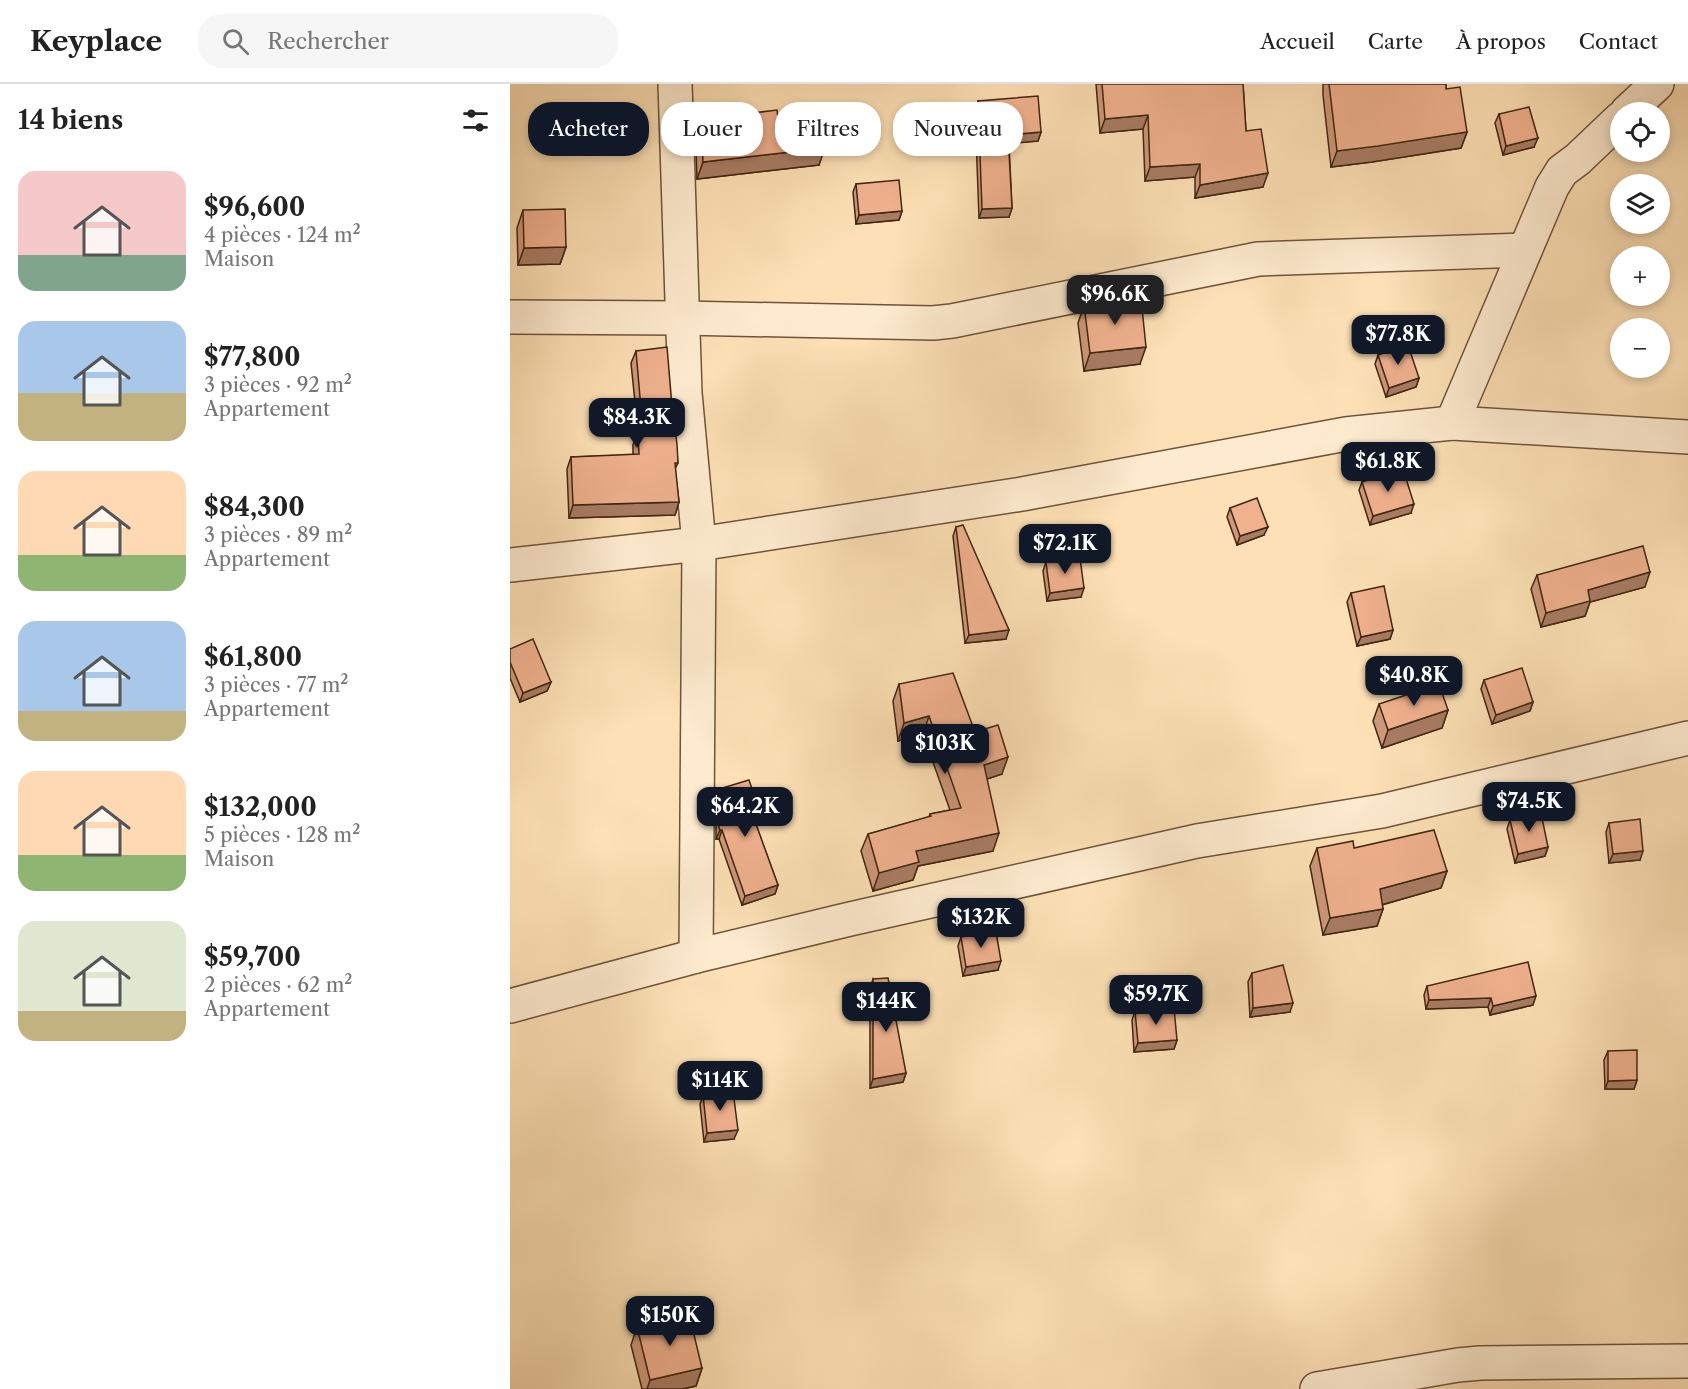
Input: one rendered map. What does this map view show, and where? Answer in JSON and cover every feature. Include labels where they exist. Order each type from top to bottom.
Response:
[{"type":"street","points":[[675,84],[685,393],[699,544],[696,956]]},
{"type":"street","points":[[1638,102],[1657,84]]},
{"type":"street","points":[[1452,423],[1552,187],[1562,171],[1610,129]]},
{"type":"street","points":[[510,317],[933,323],[1258,259],[1525,250]]},
{"type":"street","points":[[510,565],[699,544],[1022,494],[1346,434],[1452,423],[1688,437]]},
{"type":"street","points":[[510,1006],[696,956],[850,919],[1197,842],[1382,811],[1688,738]]},
{"type":"street","points":[[1317,1389],[1480,1363],[1688,1361]]},
{"type":"building","points":[[1102,84],[1243,84],[1246,131],[1261,129],[1268,173],[1200,185],[1200,164],[1150,167],[1148,115],[1105,119]]},
{"type":"building","points":[[1329,84],[1446,84],[1446,89],[1460,87],[1467,132],[1337,151]]},
{"type":"building","points":[[1038,96],[1041,132],[1023,134],[1023,102],[978,101]]},
{"type":"building","points":[[1529,107],[1538,138],[1506,146],[1499,114]]},
{"type":"building","points":[[775,110],[775,154],[763,155],[763,112]]},
{"type":"building","points":[[703,156],[755,156],[703,162]]},
{"type":"building","points":[[980,156],[1009,156],[1012,208],[982,209]]},
{"type":"building","points":[[899,180],[902,211],[859,215],[856,184]]},
{"type":"building","points":[[565,209],[566,247],[524,248],[523,210]]},
{"type":"building","points":[[1141,298],[1146,347],[1090,353],[1084,305]]},
{"type":"building","points":[[1408,345],[1419,378],[1389,388],[1378,355]]},
{"type":"building","points":[[667,347],[677,444],[678,463],[675,463],[679,502],[573,505],[571,457],[639,454],[638,432],[643,432],[636,351]]},
{"type":"building","points":[[1403,469],[1414,504],[1373,516],[1362,482]]},
{"type":"building","points":[[1257,498],[1268,527],[1240,536],[1230,508]]},
{"type":"building","points":[[963,525],[1009,630],[969,635],[956,527]]},
{"type":"building","points":[[1643,546],[1650,572],[1588,590],[1590,601],[1546,613],[1537,575]]},
{"type":"building","points":[[1080,558],[1084,588],[1050,593],[1046,562]]},
{"type":"building","points":[[1384,586],[1393,630],[1361,637],[1351,593]]},
{"type":"building","points":[[533,639],[551,682],[523,693],[510,662],[510,649]]},
{"type":"building","points":[[1522,668],[1533,702],[1496,715],[1484,680]]},
{"type":"building","points":[[953,673],[975,732],[998,725],[1008,757],[984,765],[999,833],[916,851],[919,862],[879,873],[868,834],[931,816],[930,814],[961,808],[929,716],[904,723],[899,684]]},
{"type":"building","points":[[1439,684],[1448,710],[1388,730],[1379,704]]},
{"type":"building","points":[[749,780],[759,810],[752,813],[778,885],[745,896],[722,830],[719,828],[719,789]]},
{"type":"building","points":[[1541,813],[1548,847],[1518,854],[1510,820]]},
{"type":"building","points":[[1640,819],[1643,851],[1613,854],[1609,823]]},
{"type":"building","points":[[1434,830],[1447,871],[1380,889],[1383,909],[1330,918],[1317,848],[1353,841],[1354,848]]},
{"type":"building","points":[[996,932],[1001,961],[966,967],[961,937]]},
{"type":"building","points":[[1528,962],[1536,996],[1493,1006],[1491,998],[1429,1000],[1427,986]]},
{"type":"building","points":[[1283,965],[1293,1003],[1253,1008],[1252,973]]},
{"type":"building","points":[[888,978],[906,1073],[873,1079],[873,979]]},
{"type":"building","points":[[1174,1008],[1177,1040],[1138,1043],[1135,1011]]},
{"type":"building","points":[[1637,1050],[1637,1080],[1608,1081],[1608,1051]]},
{"type":"building","points":[[733,1091],[738,1130],[707,1133],[703,1095]]},
{"type":"building","points":[[689,1314],[702,1368],[650,1380],[637,1327]]}]
